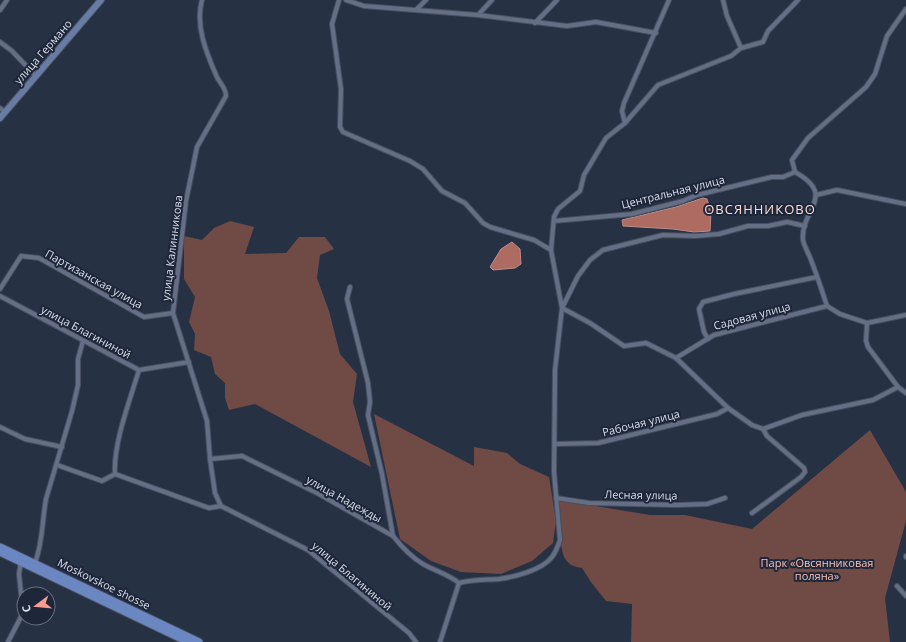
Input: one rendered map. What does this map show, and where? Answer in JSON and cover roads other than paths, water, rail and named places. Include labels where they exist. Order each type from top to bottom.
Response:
[{"type":"main road","name":"улица Германо","points":[[0,118],[3,110],[36,76],[101,0]]},
{"type":"main road","name":"Moskovskoe shosse","points":[[0,547],[22,560],[188,642]]},
{"type":"main road","name":"Moskovskoe shosse","points":[[0,552],[35,563],[199,642]]},
{"type":"street","points":[[0,10],[7,0]]},
{"type":"street","name":"улица Калинникова","points":[[202,0],[199,14],[202,34],[216,76],[226,89],[226,96],[197,147],[186,201],[174,313],[207,421],[210,459],[215,493],[221,506]]},
{"type":"street","points":[[339,0],[332,24],[341,89],[340,127],[343,132],[410,161],[423,169],[442,191],[465,203],[486,226],[534,240],[551,250]]},
{"type":"street","points":[[346,0],[364,6],[478,15],[567,26],[596,22],[656,33]]},
{"type":"street","points":[[417,9],[426,0]]},
{"type":"street","points":[[478,15],[492,0]]},
{"type":"street","points":[[535,23],[557,0]]},
{"type":"street","points":[[625,123],[622,112],[624,104],[669,0]]},
{"type":"street","points":[[723,0],[741,48]]},
{"type":"street","points":[[440,642],[459,583],[469,580],[507,577],[532,570],[552,558],[560,540],[554,472],[555,370],[562,308],[551,250],[554,222],[558,209],[580,191],[584,175],[606,138],[625,123],[658,85],[731,56],[741,48],[763,42],[768,31],[798,0]]},
{"type":"street","points":[[906,9],[887,36],[875,74],[866,87],[808,138],[792,160],[795,172],[804,177],[816,195],[816,201],[809,213],[805,226],[803,240],[827,306],[840,314],[867,323],[906,315]]},
{"type":"street","points":[[0,42],[12,51],[36,76]]},
{"type":"street","name":"Центральная улица","points":[[554,222],[632,214],[683,201],[697,194],[772,177],[783,177],[795,172]]},
{"type":"street","points":[[816,195],[836,190],[906,204]]},
{"type":"street","points":[[562,308],[578,276],[590,260],[603,250],[662,235],[695,236],[719,234],[748,226],[768,226],[787,222],[805,226]]},
{"type":"street","name":"Партизанская улица","points":[[0,289],[21,256],[39,258],[144,317],[174,313]]},
{"type":"street","points":[[708,339],[704,332],[699,309],[703,302],[816,277]]},
{"type":"street","points":[[350,287],[347,299],[368,383],[370,402],[368,415],[382,474],[392,536]]},
{"type":"street","name":"улица Благининой","points":[[0,296],[139,370],[114,463],[115,474],[209,508],[221,506],[308,550],[409,633],[416,642]]},
{"type":"street","name":"Садовая улица","points":[[676,358],[714,335],[827,306]]},
{"type":"street","points":[[562,308],[590,323],[624,346],[646,343],[676,358],[728,408],[752,425],[763,429],[802,416],[873,400],[898,387]]},
{"type":"street","points":[[867,323],[866,341],[868,347],[898,387],[906,393]]},
{"type":"street","points":[[35,563],[42,542],[46,499],[62,447],[78,385],[78,359],[84,341]]},
{"type":"street","points":[[139,370],[189,362]]},
{"type":"street","name":"Рабочая улица","points":[[555,444],[598,443],[717,414],[728,408]]},
{"type":"street","points":[[0,427],[25,439],[62,447]]},
{"type":"street","points":[[752,513],[801,477],[805,472],[804,468],[767,436],[763,429]]},
{"type":"street","name":"улица Надежды","points":[[210,459],[242,456],[317,493],[392,536],[402,547],[421,563],[449,575],[459,583]]},
{"type":"street","points":[[56,465],[102,481],[115,474]]},
{"type":"street","name":"Лесная улица","points":[[556,498],[605,504],[677,505],[707,504],[725,498]]},
{"type":"street","points":[[8,642],[22,613],[23,606],[19,574],[22,560]]},
{"type":"street","points":[[897,586],[906,596]]},
{"type":"district","name":"ОВСЯННИКОВО","points":[[760,209]]},
{"type":"park label","name":"Парк «Овсянниковая поляна»","points":[[817,569]]}]
